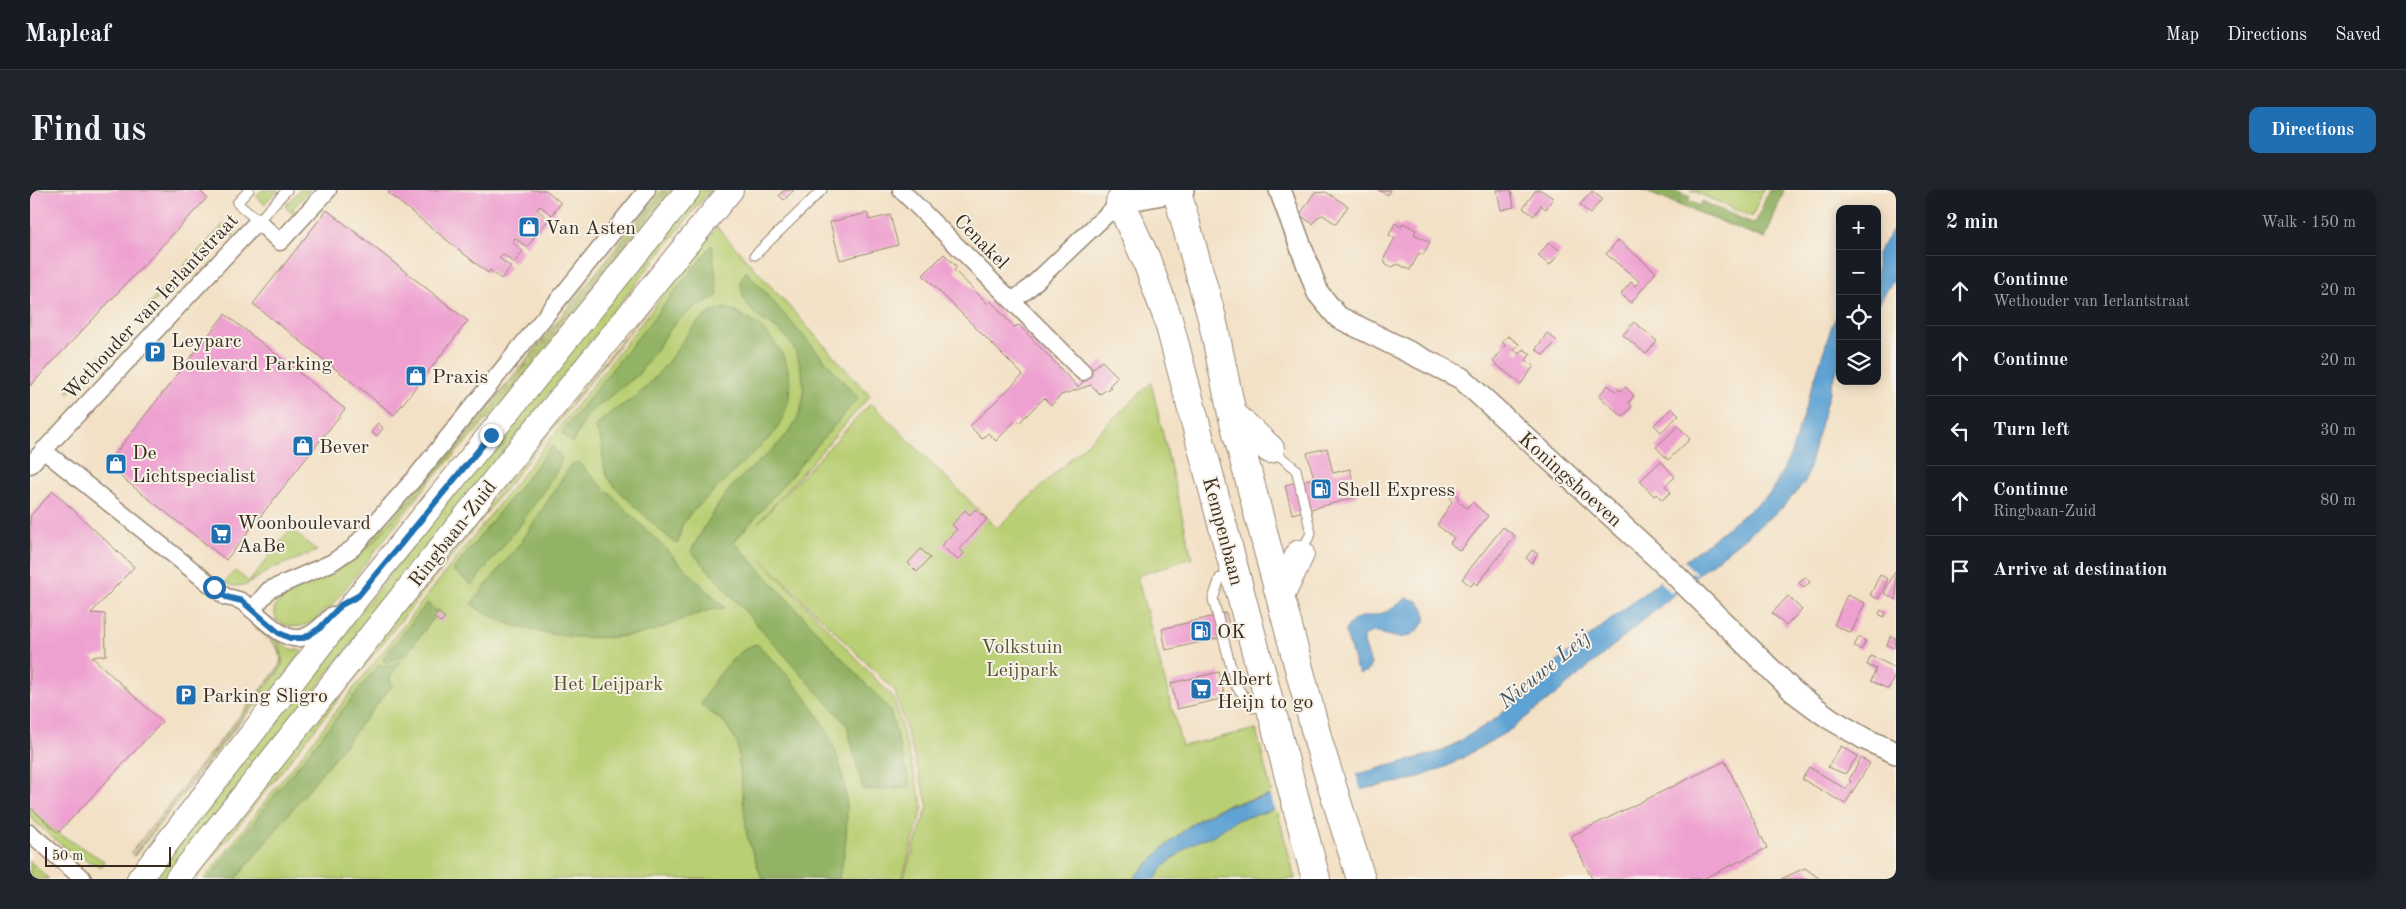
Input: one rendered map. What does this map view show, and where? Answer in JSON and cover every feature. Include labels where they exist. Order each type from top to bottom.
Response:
[{"type":"highway","name":"Kempenbaan","points":[[1179,191],[1212,318],[1232,414],[1319,744],[1361,879]]},
{"type":"highway","name":"Kempenbaan","points":[[1126,194],[1146,259],[1168,319],[1301,829],[1316,879]]},
{"type":"highway","points":[[1232,414],[1270,449]]},
{"type":"highway","points":[[1220,578],[1228,547]]},
{"type":"highway","points":[[1281,594],[1300,554]]},
{"type":"highway","points":[[1254,708],[1280,746]]},
{"type":"main road","name":"Ringbaan-Zuid","points":[[138,879],[358,596],[688,190]]},
{"type":"main road","name":"Ringbaan-Zuid","points":[[177,879],[515,454],[731,190]]},
{"type":"street","name":"Wethouder van Ierlantstraat","points":[[30,465],[258,221],[280,242],[328,190]]},
{"type":"street","points":[[252,610],[269,590],[332,563],[353,548],[414,479],[647,190]]},
{"type":"street","name":"Cenakel","points":[[901,190],[1083,372]]},
{"type":"street","name":"Koningshoeven","points":[[1280,190],[1318,293],[1338,317],[1461,378],[1664,564],[1794,692],[1836,722],[1896,754]]},
{"type":"street","points":[[1013,300],[1027,290],[1126,194],[1179,191]]},
{"type":"street","points":[[43,450],[226,597],[242,601],[279,633],[290,638],[304,638],[320,628],[341,605],[358,596]]},
{"type":"street","points":[[30,833],[82,879]]},
{"type":"lane","points":[[249,190],[238,202],[258,221],[287,190]]},
{"type":"lane","points":[[755,255],[822,190]]},
{"type":"lane","points":[[1270,449],[1296,469],[1311,533],[1300,554]]},
{"type":"lane","name":"Kempenbaan","points":[[1220,578],[1214,599],[1233,676],[1236,686],[1254,708]]},
{"type":"green space","points":[[262,190],[278,190],[264,204],[256,196]]},
{"type":"green space","points":[[300,190],[310,190],[293,208],[296,214],[294,216],[285,206]]},
{"type":"green space","points":[[662,190],[666,190],[535,353],[397,517],[372,542],[347,562],[334,570],[306,581],[363,545],[389,521],[509,382]]},
{"type":"green space","points":[[668,190],[672,190],[504,401],[432,479],[329,609],[327,607],[311,622],[297,627],[283,624],[276,620],[274,608],[284,597],[299,587],[337,571],[374,542],[487,414]]},
{"type":"green space","points":[[695,190],[710,190],[165,879],[154,872],[242,760],[247,764],[250,761],[245,757]]},
{"type":"green space","points":[[1641,190],[1673,190],[1690,197],[1689,201],[1700,206],[1702,202],[1755,224],[1769,190],[1784,190],[1765,239]]},
{"type":"green space","points":[[1691,190],[1763,190],[1752,217]]},
{"type":"green space","points":[[225,223],[235,233],[232,237],[223,229],[198,256],[195,254]]},
{"type":"green space","name":"Het Leijpark","points":[[717,227],[870,396],[758,523],[871,403],[997,528],[1151,383],[1192,558],[1137,576],[1182,746],[1256,729],[1272,795],[1227,805],[1201,818],[1164,847],[1133,879],[903,879],[928,806],[895,691],[762,560],[894,698],[923,807],[902,879],[204,879]]},
{"type":"green space","points":[[712,245],[718,296],[693,308],[674,324],[638,375],[589,413],[572,443],[561,433]]},
{"type":"green space","points":[[191,259],[193,261],[145,312],[143,310]]},
{"type":"green space","points":[[746,271],[858,398],[734,542],[890,710],[911,788],[863,790],[847,725],[691,551],[730,489],[778,444],[789,431],[798,417],[803,400],[803,381],[798,358],[793,347],[780,332],[759,318],[744,299],[740,282]]},
{"type":"green space","points":[[651,305],[196,879],[188,879],[365,655]]},
{"type":"green space","points":[[726,308],[745,317],[762,329],[775,343],[784,358],[789,376],[789,394],[785,414],[774,433],[690,514],[682,525],[678,543],[675,544],[627,499],[607,476],[603,463],[601,440],[595,428],[605,417],[646,387],[673,356],[690,330],[697,323],[714,312]]},
{"type":"green space","points":[[119,336],[121,338],[69,393],[67,391]]},
{"type":"green space","points":[[552,446],[562,459],[556,472],[523,521],[472,585],[453,570]]},
{"type":"green space","points":[[576,462],[725,608],[694,615],[645,633],[602,638],[555,635],[531,630],[509,624],[488,615],[471,604],[522,541],[570,466]]},
{"type":"green space","points":[[291,529],[317,551],[271,569],[246,585],[233,586],[225,582],[235,571],[249,582]]},
{"type":"green space","points":[[427,603],[438,612],[406,655],[387,663],[382,660]]},
{"type":"green space","points":[[253,621],[287,648],[302,651],[273,691],[246,714],[134,856],[280,670],[282,655],[280,648],[266,632],[254,623],[278,648],[281,654],[279,669],[131,853],[278,668],[280,655],[278,649],[253,626]]},
{"type":"green space","points":[[757,644],[783,670],[804,696],[822,722],[835,750],[843,778],[847,809],[845,842],[839,879],[762,879],[747,836],[737,743],[726,724],[701,705],[710,688],[732,660],[741,652]]},
{"type":"green space","points":[[401,661],[390,677],[392,686],[236,879],[208,879],[379,664],[388,667]]},
{"type":"green space","points":[[30,807],[58,833],[104,861],[101,868],[99,865],[80,858],[54,839],[30,817]]},
{"type":"green space","points":[[1277,809],[1295,879],[1155,879],[1164,866],[1191,844],[1214,835],[1236,820]]},
{"type":"green space","points":[[30,861],[49,879],[30,879]]},
{"type":"water","points":[[1896,225],[1896,277],[1881,299],[1881,250]]},
{"type":"water","points":[[1836,318],[1836,373],[1831,385],[1805,482],[1784,506],[1683,587],[1555,695],[1510,730],[1450,765],[1415,779],[1318,798],[1236,820],[1214,835],[1191,844],[1164,866],[1155,879],[1133,879],[1158,853],[1192,824],[1225,806],[1314,786],[1443,751],[1497,718],[1527,686],[1772,492],[1790,456]]},
{"type":"water","points":[[1406,598],[1418,601],[1425,611],[1425,622],[1413,634],[1407,637],[1402,638],[1373,632],[1365,635],[1364,643],[1371,664],[1368,671],[1360,674],[1356,668],[1345,631],[1349,624],[1359,618],[1390,610]]},
{"type":"pier","points":[[1683,560],[1700,577],[1692,572],[1672,592],[1675,597],[1658,579]]},
{"type":"pier","points":[[1355,772],[1361,791],[1275,812],[1270,793]]},
{"type":"building","points":[[30,190],[199,190],[207,198],[30,386]]},
{"type":"building","points":[[391,190],[546,190],[561,203],[552,215],[540,206],[537,210],[549,219],[539,231],[536,228],[533,233],[536,235],[527,247],[515,238],[512,242],[523,251],[514,263],[503,254],[499,258],[511,267],[501,279],[490,270],[488,273],[388,193]]},
{"type":"building","points":[[785,190],[794,190],[784,200],[779,195]]},
{"type":"building","points":[[1378,190],[1390,190],[1388,195]]},
{"type":"building","points":[[1497,190],[1511,190],[1514,207],[1501,210]]},
{"type":"building","points":[[1536,190],[1541,190],[1553,198],[1546,209],[1541,205],[1534,216],[1523,208]]},
{"type":"building","points":[[1592,191],[1602,199],[1590,214],[1580,205]]},
{"type":"building","points":[[1326,192],[1348,206],[1336,224],[1323,215],[1319,216],[1313,224],[1300,215],[1314,193]]},
{"type":"building","points":[[327,210],[468,321],[394,415],[253,304]]},
{"type":"building","points":[[867,213],[869,220],[890,215],[898,245],[840,260],[830,222]]},
{"type":"building","points":[[1395,223],[1401,227],[1403,223],[1416,230],[1414,234],[1430,242],[1423,255],[1419,253],[1410,270],[1398,264],[1392,267],[1386,264],[1384,258],[1395,238],[1389,235]]},
{"type":"building","points":[[1618,240],[1656,272],[1631,303],[1621,294],[1631,282],[1635,286],[1639,281],[1606,254]]},
{"type":"building","points":[[1549,242],[1561,251],[1550,265],[1538,256]]},
{"type":"building","points":[[944,254],[957,267],[954,270],[988,304],[991,301],[1014,327],[1019,325],[1078,387],[1086,379],[1084,376],[1102,361],[1118,377],[1109,386],[1111,387],[1100,394],[1091,385],[1061,395],[1051,405],[1044,398],[1019,423],[1016,420],[996,441],[988,433],[982,439],[970,426],[1023,375],[923,275]]},
{"type":"building","points":[[225,314],[345,409],[226,560],[106,465]]},
{"type":"building","points":[[1634,322],[1657,341],[1646,354],[1623,335]]},
{"type":"building","points":[[1547,333],[1557,341],[1543,355],[1536,349]]},
{"type":"building","points":[[1508,336],[1519,344],[1514,350],[1519,354],[1523,349],[1531,354],[1526,360],[1534,366],[1521,384],[1493,362],[1505,346],[1502,341]]},
{"type":"building","points":[[1608,385],[1615,391],[1617,389],[1620,391],[1625,387],[1634,395],[1629,403],[1632,406],[1623,417],[1599,396]]},
{"type":"building","points":[[1672,408],[1679,415],[1661,432],[1654,425]]},
{"type":"building","points":[[378,423],[383,428],[377,436],[371,432]]},
{"type":"building","points":[[1678,426],[1690,439],[1668,460],[1656,447]]},
{"type":"building","points":[[1327,448],[1333,473],[1350,469],[1357,497],[1292,514],[1285,485],[1314,478],[1307,453]]},
{"type":"building","points":[[1661,461],[1675,477],[1665,486],[1671,492],[1662,500],[1657,494],[1654,496],[1640,481]]},
{"type":"building","points":[[53,491],[134,567],[91,613],[105,614],[106,655],[92,657],[162,722],[58,833],[30,807],[30,516]]},
{"type":"building","points":[[1456,494],[1458,501],[1467,508],[1472,502],[1488,516],[1460,551],[1450,543],[1454,538],[1437,525],[1452,502],[1450,497]]},
{"type":"building","points":[[975,509],[987,519],[960,549],[964,553],[958,560],[941,546],[957,529],[952,525],[965,510],[970,515]]},
{"type":"building","points":[[1503,527],[1515,536],[1477,585],[1474,582],[1471,586],[1462,579]]},
{"type":"building","points":[[921,549],[930,558],[917,572],[908,563]]},
{"type":"building","points":[[1532,550],[1538,554],[1532,563],[1526,558]]},
{"type":"building","points":[[1896,570],[1896,600],[1884,593]]},
{"type":"building","points":[[1880,575],[1888,579],[1878,599],[1870,595]]},
{"type":"building","points":[[1805,577],[1810,582],[1804,588],[1799,583]]},
{"type":"building","points":[[1847,595],[1865,603],[1851,633],[1834,625]]},
{"type":"building","points":[[1788,596],[1802,610],[1786,626],[1772,613]]},
{"type":"building","points":[[1881,610],[1886,613],[1884,617],[1879,614]]},
{"type":"building","points":[[438,612],[445,618],[441,623],[433,617]]},
{"type":"building","points":[[1226,613],[1232,635],[1166,650],[1162,629]]},
{"type":"building","points":[[1891,636],[1896,638],[1894,648],[1887,645]]},
{"type":"building","points":[[1859,637],[1866,641],[1861,650],[1854,646]]},
{"type":"building","points":[[1871,656],[1896,668],[1896,674],[1888,689],[1871,681],[1876,669],[1867,665]]},
{"type":"building","points":[[1219,672],[1225,698],[1177,709],[1171,683]]},
{"type":"building","points":[[1841,746],[1858,756],[1845,774],[1828,767]]},
{"type":"building","points":[[1861,758],[1870,763],[1845,804],[1802,779],[1809,767],[1846,789]]},
{"type":"building","points":[[1725,761],[1767,848],[1703,879],[1592,879],[1571,836]]},
{"type":"building","points":[[1805,868],[1820,879],[1781,879]]},
{"type":"place","name":"Van Asten","points":[[529,227]]},
{"type":"place","name":"Leyparc Boulevard Parking","points":[[155,352]]},
{"type":"place","name":"Praxis","points":[[416,376]]},
{"type":"place","name":"Bever","points":[[303,446]]},
{"type":"place","name":"De Lichtspecialist","points":[[116,464]]},
{"type":"place","name":"Shell Express","points":[[1321,489]]},
{"type":"place","name":"Woonboulevard AaBe","points":[[221,534]]},
{"type":"place","name":"OK","points":[[1201,631]]},
{"type":"place","name":"Albert Heijn to go","points":[[1201,689]]},
{"type":"place","name":"Parking Sligro","points":[[186,695]]},
{"type":"route","points":[[214,587],[226,597],[242,601],[279,633],[290,638],[304,638],[320,628],[341,605],[358,596],[491,435]]},
{"type":"park label","name":"Volkstuin Leijpark","points":[[1022,658]]},
{"type":"water label","name":"Nieuwe Leij","points":[[1544,669]]}]
